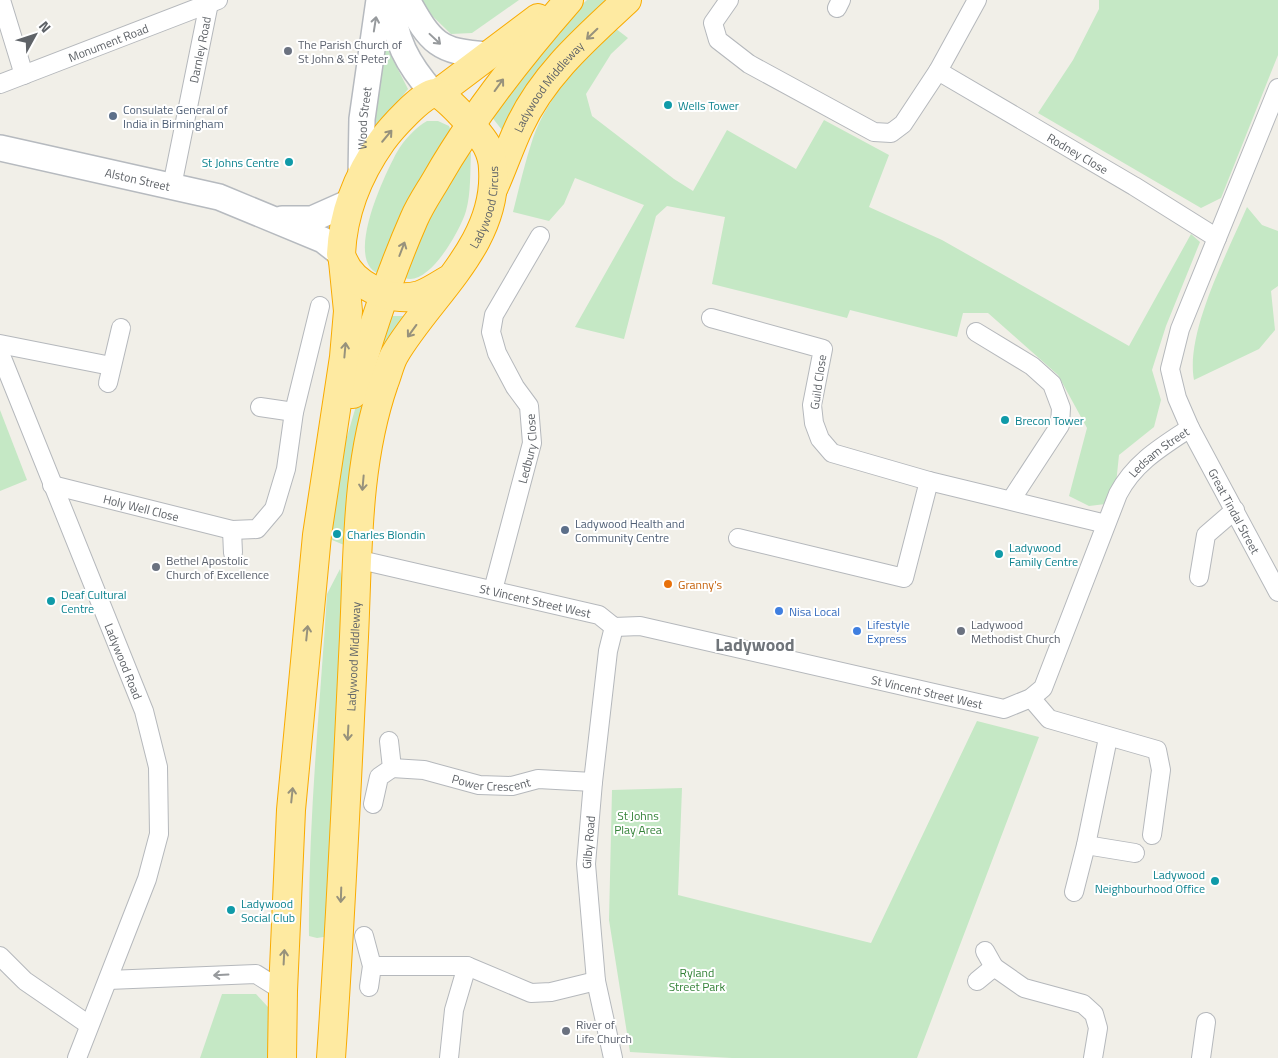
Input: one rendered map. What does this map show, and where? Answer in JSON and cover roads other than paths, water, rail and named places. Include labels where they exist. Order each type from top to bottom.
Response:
[{"type":"highway","points":[[282,1058],[291,810],[321,509],[345,348],[348,311],[342,258],[348,203],[382,141],[401,119],[421,100],[435,93],[561,0]]},
{"type":"highway","points":[[321,509],[375,316],[414,217],[471,124],[523,53],[568,0]]},
{"type":"highway","name":"Ladywood Middleway","points":[[493,191],[518,129],[547,82],[566,58],[627,0]]},
{"type":"highway","name":"Ladywood Circus","points":[[342,258],[362,284],[384,295],[420,295],[451,278],[482,231],[493,191],[493,167],[488,148],[471,124],[435,93]]},
{"type":"highway","name":"Ladywood Middleway","points":[[331,1058],[339,949],[356,559],[365,459],[384,383],[394,356],[451,278]]},
{"type":"highway","points":[[315,561],[356,559]]},
{"type":"main road","name":"Wood Street","points":[[361,177],[362,118],[379,0]]},
{"type":"main road","points":[[392,0],[398,40],[415,73],[435,93]]},
{"type":"main road","points":[[407,0],[423,28],[445,48],[458,53],[488,55]]},
{"type":"main road","name":"Alston Street","points":[[0,148],[218,197],[322,240],[342,258]]},
{"type":"main road","name":"Alston Street","points":[[274,219],[312,219],[348,203]]},
{"type":"street","points":[[1,0],[24,75]]},
{"type":"street","points":[[729,0],[713,23],[718,40],[749,64],[874,132],[891,133],[903,124],[938,71],[977,0]]},
{"type":"street","name":"Monument Road","points":[[0,84],[213,2]]},
{"type":"street","name":"Darnley Road","points":[[172,186],[213,2]]},
{"type":"street","name":"Rodney Close","points":[[938,71],[1217,238]]},
{"type":"street","name":"Ledsam Street","points":[[1031,698],[1043,688],[1106,524],[1127,477],[1139,463],[1190,428],[1177,398],[1170,369],[1180,329],[1278,88]]},
{"type":"street","name":"Ledbury Close","points":[[493,590],[532,443],[532,420],[529,406],[515,387],[497,353],[491,332],[494,315],[540,236]]},
{"type":"street","name":"Holy Well Close","points":[[52,485],[232,530],[257,529],[274,509],[286,468],[294,412],[320,306]]},
{"type":"street","name":"Guild Close","points":[[711,318],[823,349],[812,405],[814,423],[825,447],[832,453],[929,481],[1106,524]]},
{"type":"street","points":[[108,383],[121,328]]},
{"type":"street","points":[[976,332],[1032,366],[1052,384],[1061,408],[1060,425],[1011,500]]},
{"type":"street","points":[[0,344],[112,366]]},
{"type":"street","name":"Ladywood Road","points":[[0,352],[144,711],[158,768],[159,834],[147,879],[77,1058]]},
{"type":"street","points":[[260,407],[294,412]]},
{"type":"street","name":"Great Tindal Street","points":[[1190,428],[1278,592]]},
{"type":"street","points":[[738,538],[904,578],[929,481]]},
{"type":"street","points":[[1199,578],[1206,536],[1235,510]]},
{"type":"street","points":[[232,530],[233,554]]},
{"type":"street","name":"St Vincent Street West","points":[[356,559],[599,615],[614,627],[640,626],[1004,709],[1031,698]]},
{"type":"street","name":"Gilby Road","points":[[613,1058],[596,982],[586,864],[608,651],[614,627]]},
{"type":"street","points":[[1031,698],[1049,719],[1108,738],[1157,750],[1161,770],[1152,835]]},
{"type":"street","points":[[1074,892],[1086,845],[1108,738]]},
{"type":"street","points":[[373,804],[379,777],[392,768],[389,741]]},
{"type":"street","name":"Power Crescent","points":[[392,768],[424,770],[479,784],[512,786],[538,779],[593,782]]},
{"type":"street","points":[[1086,845],[1135,853]]},
{"type":"street","points":[[364,936],[372,966],[370,988]]},
{"type":"street","points":[[985,951],[994,967],[1024,988],[1083,1004],[1094,1014],[1098,1028],[1093,1058]]},
{"type":"street","points":[[0,956],[25,981],[89,1025]]},
{"type":"street","points":[[372,966],[467,966],[531,994],[551,992],[596,982]]},
{"type":"street","points":[[449,1058],[454,1010],[467,966]]},
{"type":"street","points":[[977,981],[994,967]]},
{"type":"street","points":[[108,980],[256,974],[283,991]]},
{"type":"street","points":[[1201,1058],[1206,1022]]},
{"type":"place","name":"The Parish Church of St John & St Peter","points":[[288,51]]},
{"type":"place","name":"Wells Tower","points":[[668,105]]},
{"type":"place","name":"Consulate General of India in Birmingham","points":[[113,116]]},
{"type":"place","name":"St Johns Centre","points":[[289,162]]},
{"type":"place","name":"Brecon Tower","points":[[1005,420]]},
{"type":"place","name":"Ladywood Health and Community Centre","points":[[565,530]]},
{"type":"place","name":"Charles Blondin","points":[[337,534]]},
{"type":"place","name":"Ladywood Family Centre","points":[[999,554]]},
{"type":"place","name":"Bethel Apostolic Church of Excellence","points":[[156,567]]},
{"type":"place","name":"Granny's","points":[[668,584]]},
{"type":"place","name":"Deaf Cultural Centre","points":[[51,601]]},
{"type":"place","name":"Nisa Local","points":[[779,611]]},
{"type":"place","name":"Lifestyle Express","points":[[857,631]]},
{"type":"place","name":"Ladywood Methodist Church","points":[[961,631]]},
{"type":"place","name":"Ladywood Neighbourhood Office","points":[[1215,881]]},
{"type":"place","name":"Ladywood Social Club","points":[[231,910]]},
{"type":"place","name":"River of Life Church","points":[[566,1031]]},
{"type":"district","name":"Ladywood","points":[[755,644]]},
{"type":"park label","name":"St Johns Play Area","points":[[638,822]]},
{"type":"park label","name":"Ryland Street Park","points":[[697,979]]}]
